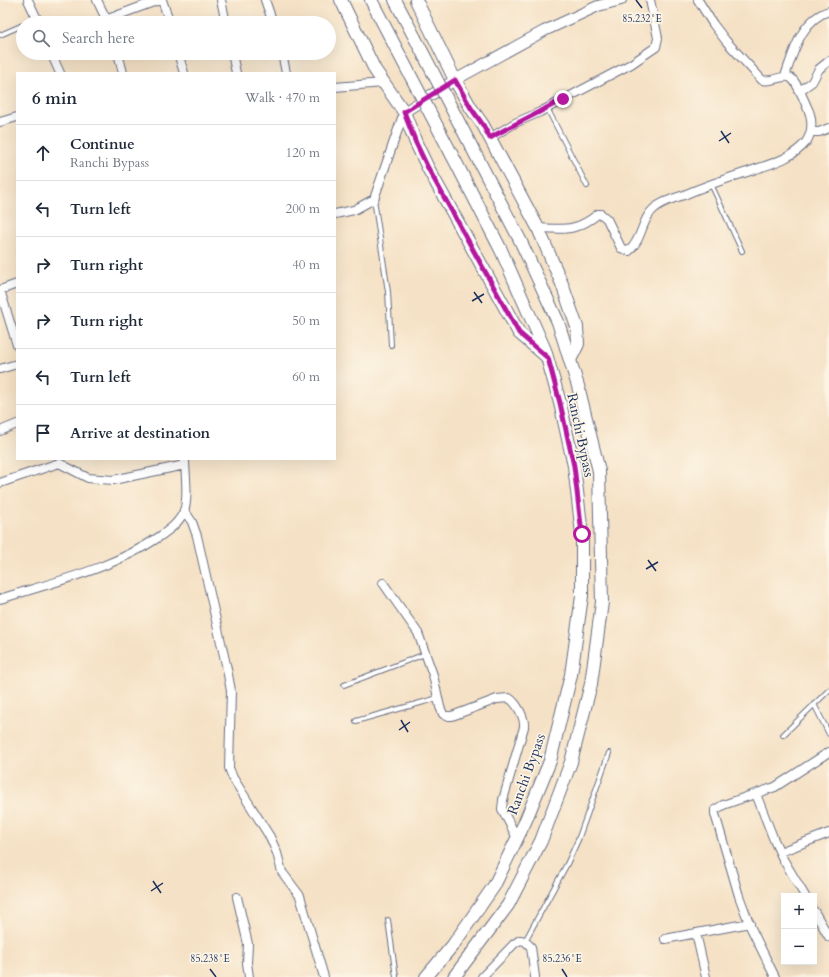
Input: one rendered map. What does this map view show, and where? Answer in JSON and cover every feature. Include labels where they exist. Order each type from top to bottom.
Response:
[{"type":"main road","points":[[341,0],[375,70],[404,112],[428,168],[519,333],[548,358]]},
{"type":"main road","name":"Ranchi Bypass","points":[[371,0],[501,250],[530,313],[548,358],[574,466],[582,534],[582,596],[571,676],[550,762],[518,838],[494,886],[453,945],[426,977]]},
{"type":"main road","name":"Ranchi Bypass","points":[[395,0],[520,240],[558,322],[578,386],[599,471],[602,602],[591,684],[571,762],[541,841],[508,905],[454,977]]},
{"type":"main road","points":[[416,0],[455,80],[471,108],[483,125],[538,228],[562,284],[577,328],[578,344],[570,360]]},
{"type":"street","points":[[28,0],[36,16]]},
{"type":"street","points":[[97,0],[105,16]]},
{"type":"street","points":[[121,16],[161,0],[167,16]]},
{"type":"street","points":[[221,0],[224,16]]},
{"type":"street","points":[[265,0],[271,16]]},
{"type":"street","points":[[336,214],[354,210],[374,199],[404,112],[455,80],[544,31],[598,6],[621,0]]},
{"type":"street","points":[[490,138],[515,123],[547,108],[630,64],[656,47],[658,38],[650,0]]},
{"type":"street","points":[[538,228],[574,228],[581,226],[598,214],[601,214],[607,219],[621,248],[629,251],[636,242],[647,216],[656,207],[711,184],[775,163],[800,148],[806,141],[811,132],[811,120],[809,111],[793,80],[785,76],[771,81],[762,80],[726,41],[698,0]]},
{"type":"street","points":[[785,76],[798,39],[818,15],[829,11]]},
{"type":"street","points":[[54,60],[60,72]]},
{"type":"street","points":[[120,60],[123,72]]},
{"type":"street","points":[[180,60],[184,72]]},
{"type":"street","points":[[233,60],[236,72]]},
{"type":"street","points":[[283,60],[286,72]]},
{"type":"street","points":[[799,91],[812,82],[819,69],[829,61]]},
{"type":"street","points":[[336,87],[383,83]]},
{"type":"street","points":[[0,122],[16,117]]},
{"type":"street","points":[[811,132],[819,132],[829,128]]},
{"type":"street","points":[[16,284],[0,290],[16,342]]},
{"type":"street","points":[[0,369],[16,364]]},
{"type":"street","points":[[0,431],[16,424]]},
{"type":"street","points":[[0,483],[59,463],[88,478],[113,480],[185,462],[186,503],[180,519],[170,528],[145,546],[105,565],[0,598]]},
{"type":"street","points":[[184,510],[192,522],[197,536],[208,577],[227,668],[231,691],[229,768],[233,778],[270,837],[277,853],[282,872],[300,896],[324,977]]},
{"type":"street","points":[[383,583],[418,633],[433,675],[443,714],[452,716],[497,700],[509,698],[512,700],[523,718],[524,727],[502,800],[502,809],[518,838]]},
{"type":"street","points":[[775,977],[739,896],[715,814],[716,810],[719,808],[775,787],[829,752]]},
{"type":"street","points":[[756,794],[780,852],[803,893]]},
{"type":"street","points":[[780,852],[829,833]]},
{"type":"street","points":[[237,897],[248,944],[247,963],[250,977]]},
{"type":"street","points":[[817,916],[829,937]]},
{"type":"street","points":[[665,938],[750,923]]},
{"type":"street","points":[[696,933],[706,977]]},
{"type":"street","points":[[482,977],[514,944],[520,940],[525,940],[531,947],[535,977]]},
{"type":"lane","points":[[0,35],[16,28]]},
{"type":"lane","points":[[547,108],[587,186]]},
{"type":"lane","points":[[711,184],[742,252]]},
{"type":"lane","points":[[374,199],[388,292],[390,345]]},
{"type":"lane","points":[[344,685],[425,654]]},
{"type":"lane","points":[[783,735],[829,690]]},
{"type":"lane","points":[[356,721],[438,698]]},
{"type":"lane","points":[[814,704],[829,734]]},
{"type":"lane","points":[[525,940],[567,864],[578,840],[609,753]]},
{"type":"lane","points":[[388,920],[396,977]]},
{"type":"route","points":[[563,99],[540,112],[515,123],[490,138],[455,80],[404,112],[428,168],[519,333],[548,358],[574,466],[582,534]]}]
